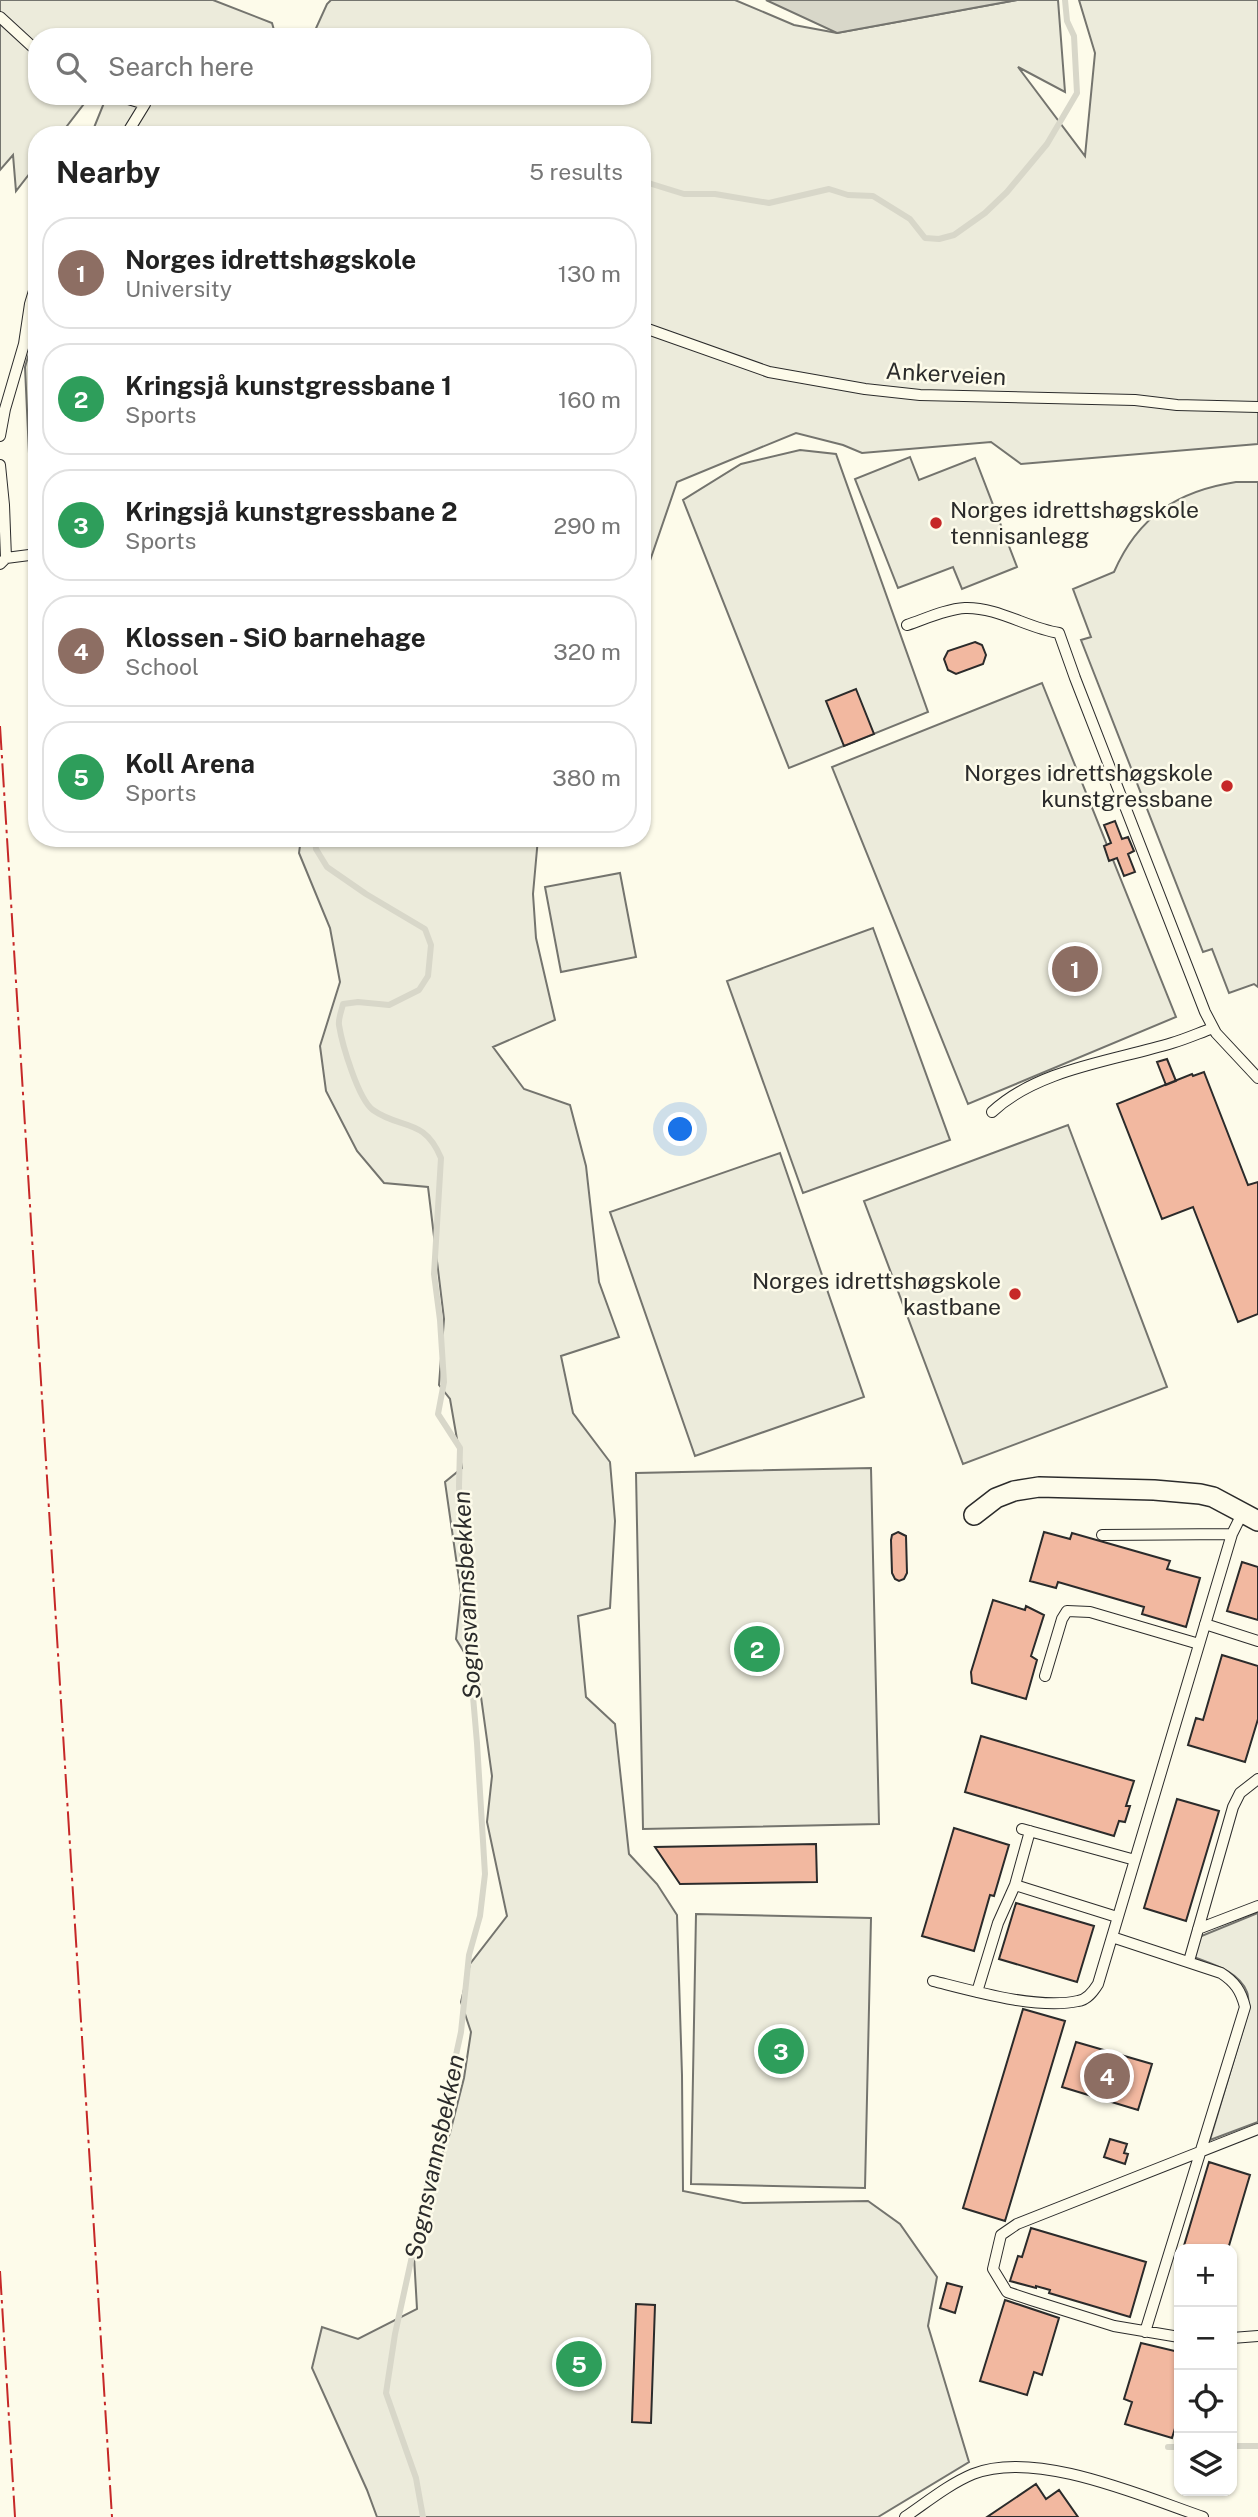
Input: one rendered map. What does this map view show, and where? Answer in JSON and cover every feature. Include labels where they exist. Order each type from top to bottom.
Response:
[{"type":"street","points":[[974,1515],[996,1498],[1014,1491],[1039,1487],[1187,1491],[1213,1497],[1250,1517]]},
{"type":"lane","points":[[0,17],[28,43]]},
{"type":"lane","points":[[132,126],[144,105]]},
{"type":"lane","points":[[0,436],[28,325]]},
{"type":"lane","name":"Ankerveien","points":[[651,330],[769,372],[865,389],[920,395],[1135,400],[1177,405],[1258,407]]},
{"type":"lane","points":[[0,465],[4,505],[3,561],[28,556]]},
{"type":"lane","points":[[907,625],[967,608],[990,611],[1045,631],[1059,633],[1074,678],[1213,1028],[1258,1078]]},
{"type":"lane","points":[[992,1112],[1006,1099],[1081,1067],[1173,1043],[1213,1028]]},
{"type":"lane","points":[[933,1981],[1020,2000],[1057,2003],[1080,2001],[1093,1992],[1098,1984],[1232,1534],[1250,1517]]},
{"type":"lane","points":[[1102,1535],[1232,1534]]},
{"type":"lane","points":[[1045,1676],[1062,1619],[1067,1611],[1090,1612],[1199,1644]]},
{"type":"lane","points":[[1205,1624],[1258,1641]]},
{"type":"lane","points":[[1189,1962],[1233,1807],[1240,1793],[1258,1779]]},
{"type":"lane","points":[[977,1992],[998,1923],[1015,1885],[1026,1830],[1135,1860]]},
{"type":"lane","points":[[1015,1885],[1117,1917]]},
{"type":"lane","points":[[1198,1929],[1258,1906]]},
{"type":"lane","points":[[1111,1937],[1221,1973],[1234,1982],[1242,1994],[1245,2007],[1145,2332]]},
{"type":"lane","points":[[1174,2336],[1114,2326],[1007,2291],[993,2269],[1001,2235],[1017,2224],[1258,2129]]},
{"type":"lane","points":[[1237,2337],[1258,2336]]},
{"type":"lane","points":[[905,2517],[974,2474],[1003,2467],[1069,2473],[1203,2517]]},
{"type":"shaded area","points":[[0,0],[213,0],[272,23],[273,28],[28,28],[28,105],[83,105],[67,126],[28,126],[28,176],[16,191],[13,155],[0,170]]},
{"type":"shaded area","points":[[331,0],[735,0],[794,25],[837,33],[1017,0],[1058,0],[1065,92],[1018,67],[1085,156],[1095,53],[1079,0],[1258,0],[1258,444],[1021,464],[991,442],[862,453],[843,445],[796,433],[677,482],[651,558],[651,126],[95,126],[103,105],[651,105],[651,28],[316,28]]},
{"type":"shaded area","points":[[766,0],[1017,0],[837,33]]},
{"type":"shaded area","points":[[28,357],[28,432],[25,367]]},
{"type":"shaded area","points":[[800,450],[836,454],[928,712],[789,768],[683,500],[741,464]]},
{"type":"shaded area","name":"Norges idrettshøgskole tennisanlegg","points":[[910,457],[919,480],[975,458],[1017,567],[962,589],[953,567],[898,588],[855,479]]},
{"type":"shaded area","points":[[1236,482],[1258,482],[1258,987],[1254,984],[1229,993],[1212,949],[1203,952],[1081,640],[1091,637],[1073,589],[1114,572],[1135,536],[1162,510],[1195,492]]},
{"type":"shaded area","points":[[1042,683],[1176,1017],[968,1104],[832,767]]},
{"type":"shaded area","points":[[300,847],[537,847],[533,894],[536,938],[555,1020],[493,1047],[524,1089],[570,1105],[586,1166],[599,1282],[619,1337],[561,1356],[573,1413],[610,1462],[615,1521],[610,1608],[578,1616],[586,1697],[615,1724],[629,1854],[657,1884],[677,1915],[683,2191],[743,2203],[868,2201],[900,2224],[937,2277],[928,2326],[969,2462],[878,2517],[377,2517],[312,2368],[322,2327],[358,2339],[417,2309],[413,2238],[450,2133],[464,2078],[471,2032],[461,2002],[470,1964],[507,1916],[487,1822],[492,1776],[478,1675],[456,1639],[461,1593],[445,1482],[462,1468],[450,1399],[439,1385],[444,1319],[428,1187],[384,1183],[357,1151],[326,1091],[320,1046],[340,982],[330,928],[299,853]]},
{"type":"shaded area","points":[[620,873],[636,957],[561,972],[545,887]]},
{"type":"shaded area","points":[[873,928],[950,1140],[803,1193],[727,981]]},
{"type":"shaded area","name":"Norges idrettshøgskole kastbane","points":[[1068,1125],[1167,1387],[963,1464],[864,1201]]},
{"type":"shaded area","points":[[780,1153],[864,1397],[695,1456],[610,1212]]},
{"type":"shaded area","points":[[871,1468],[879,1824],[643,1829],[636,1473]]},
{"type":"shaded area","points":[[1258,1913],[1258,2122],[1210,2140],[1249,2009],[1247,1992],[1238,1979],[1217,1966],[1194,1957],[1199,1937]]},
{"type":"shaded area","points":[[696,1914],[871,1918],[865,2188],[691,2184]]},
{"type":"building","points":[[975,642],[982,645],[986,655],[983,664],[956,674],[948,670],[944,659],[948,651]]},
{"type":"building","points":[[856,689],[874,734],[844,746],[826,701]]},
{"type":"building","points":[[1115,821],[1122,839],[1128,837],[1134,851],[1128,854],[1135,872],[1124,876],[1117,858],[1109,861],[1104,846],[1111,843],[1104,825]]},
{"type":"building","points":[[1167,1059],[1176,1081],[1166,1085],[1157,1062]]},
{"type":"building","points":[[1204,1072],[1248,1185],[1258,1182],[1258,1314],[1238,1322],[1193,1207],[1162,1219],[1117,1104],[1192,1074],[1193,1076]]},
{"type":"building","points":[[898,1532],[906,1536],[907,1573],[904,1579],[899,1581],[892,1573],[891,1540],[892,1535]]},
{"type":"building","points":[[1044,1532],[1070,1539],[1072,1533],[1170,1561],[1167,1569],[1200,1578],[1186,1627],[1142,1614],[1144,1607],[1058,1582],[1056,1588],[1030,1581]]},
{"type":"building","points":[[1242,1562],[1258,1567],[1258,1620],[1227,1611]]},
{"type":"building","points":[[993,1600],[1025,1610],[1026,1606],[1044,1615],[1031,1656],[1037,1660],[1026,1699],[972,1683],[971,1672]]},
{"type":"building","points":[[1222,1655],[1258,1666],[1258,1719],[1245,1762],[1188,1745],[1196,1718],[1203,1720]]},
{"type":"building","points":[[981,1736],[1134,1781],[1126,1806],[1130,1806],[1125,1822],[1119,1821],[1114,1836],[965,1792]]},
{"type":"building","points":[[1177,1799],[1219,1811],[1186,1921],[1144,1908]]},
{"type":"building","points":[[954,1828],[1009,1845],[994,1896],[990,1895],[974,1951],[922,1936]]},
{"type":"building","points":[[816,1844],[817,1882],[680,1884],[655,1847]]},
{"type":"building","points":[[1016,1903],[1094,1926],[1077,1982],[999,1959]]},
{"type":"building","points":[[1023,2009],[1065,2021],[1005,2221],[963,2208]]},
{"type":"building","points":[[1076,2042],[1152,2064],[1138,2110],[1062,2087]]},
{"type":"building","points":[[1110,2139],[1127,2144],[1125,2164],[1104,2157]]},
{"type":"building","points":[[1209,2162],[1250,2175],[1229,2244],[1184,2244]]},
{"type":"building","points":[[1031,2228],[1146,2262],[1130,2317],[1049,2293],[1050,2290],[1010,2281],[1018,2256],[1022,2257]]},
{"type":"building","points":[[947,2283],[962,2287],[955,2313],[940,2308]]},
{"type":"building","points":[[1005,2300],[1059,2318],[1042,2375],[1034,2372],[1027,2395],[980,2381]]},
{"type":"building","points":[[636,2304],[655,2305],[651,2423],[632,2422]]},
{"type":"building","points":[[1141,2343],[1174,2351],[1172,2438],[1125,2424],[1132,2402],[1124,2399]]},
{"type":"building","points":[[1036,2484],[1046,2499],[1059,2490],[1078,2517],[987,2517]]},
{"type":"waterway","name":"Sognsvannsbekken","points":[[651,184],[684,194],[715,194],[769,203],[829,189],[848,195],[873,196],[910,219],[925,238],[939,239],[954,235],[985,213],[1007,192],[1047,144],[1077,93],[1074,36],[1067,21],[1065,0]]},
{"type":"waterway","name":"Sognsvannsbekken","points":[[316,847],[327,867],[425,929],[431,945],[428,976],[419,990],[389,1005],[358,1002],[343,1004],[339,1022],[343,1045],[367,1104],[383,1116],[419,1130],[427,1136],[441,1158],[434,1274],[444,1382],[438,1414],[460,1448],[463,1580],[485,1874],[480,1916],[469,1955],[461,2032],[395,2334],[386,2393],[416,2478],[423,2517]]},
{"type":"waterway","points":[[1237,2446],[1258,2446]]},
{"type":"waterway","points":[[1168,2447],[1174,2447]]},
{"type":"power","points":[[0,726],[112,2517]]},
{"type":"power","points":[[0,2271],[15,2517]]},
{"type":"place","name":"Norges idrettshøgskole tennisanlegg","points":[[936,523]]},
{"type":"place","name":"Norges idrettshøgskole kunstgressbane","points":[[1227,786]]},
{"type":"place","name":"Norges idrettshøgskole","points":[[1075,969]]},
{"type":"place","name":"Norges idrettshøgskole kastbane","points":[[1015,1294]]},
{"type":"place","name":"Kringsjå kunstgressbane 1","points":[[757,1649]]},
{"type":"place","name":"Kringsjå kunstgressbane 2","points":[[781,2051]]},
{"type":"place","name":"Klossen - SiO barnehage","points":[[1107,2076]]},
{"type":"place","name":"Koll Arena","points":[[579,2364]]}]
